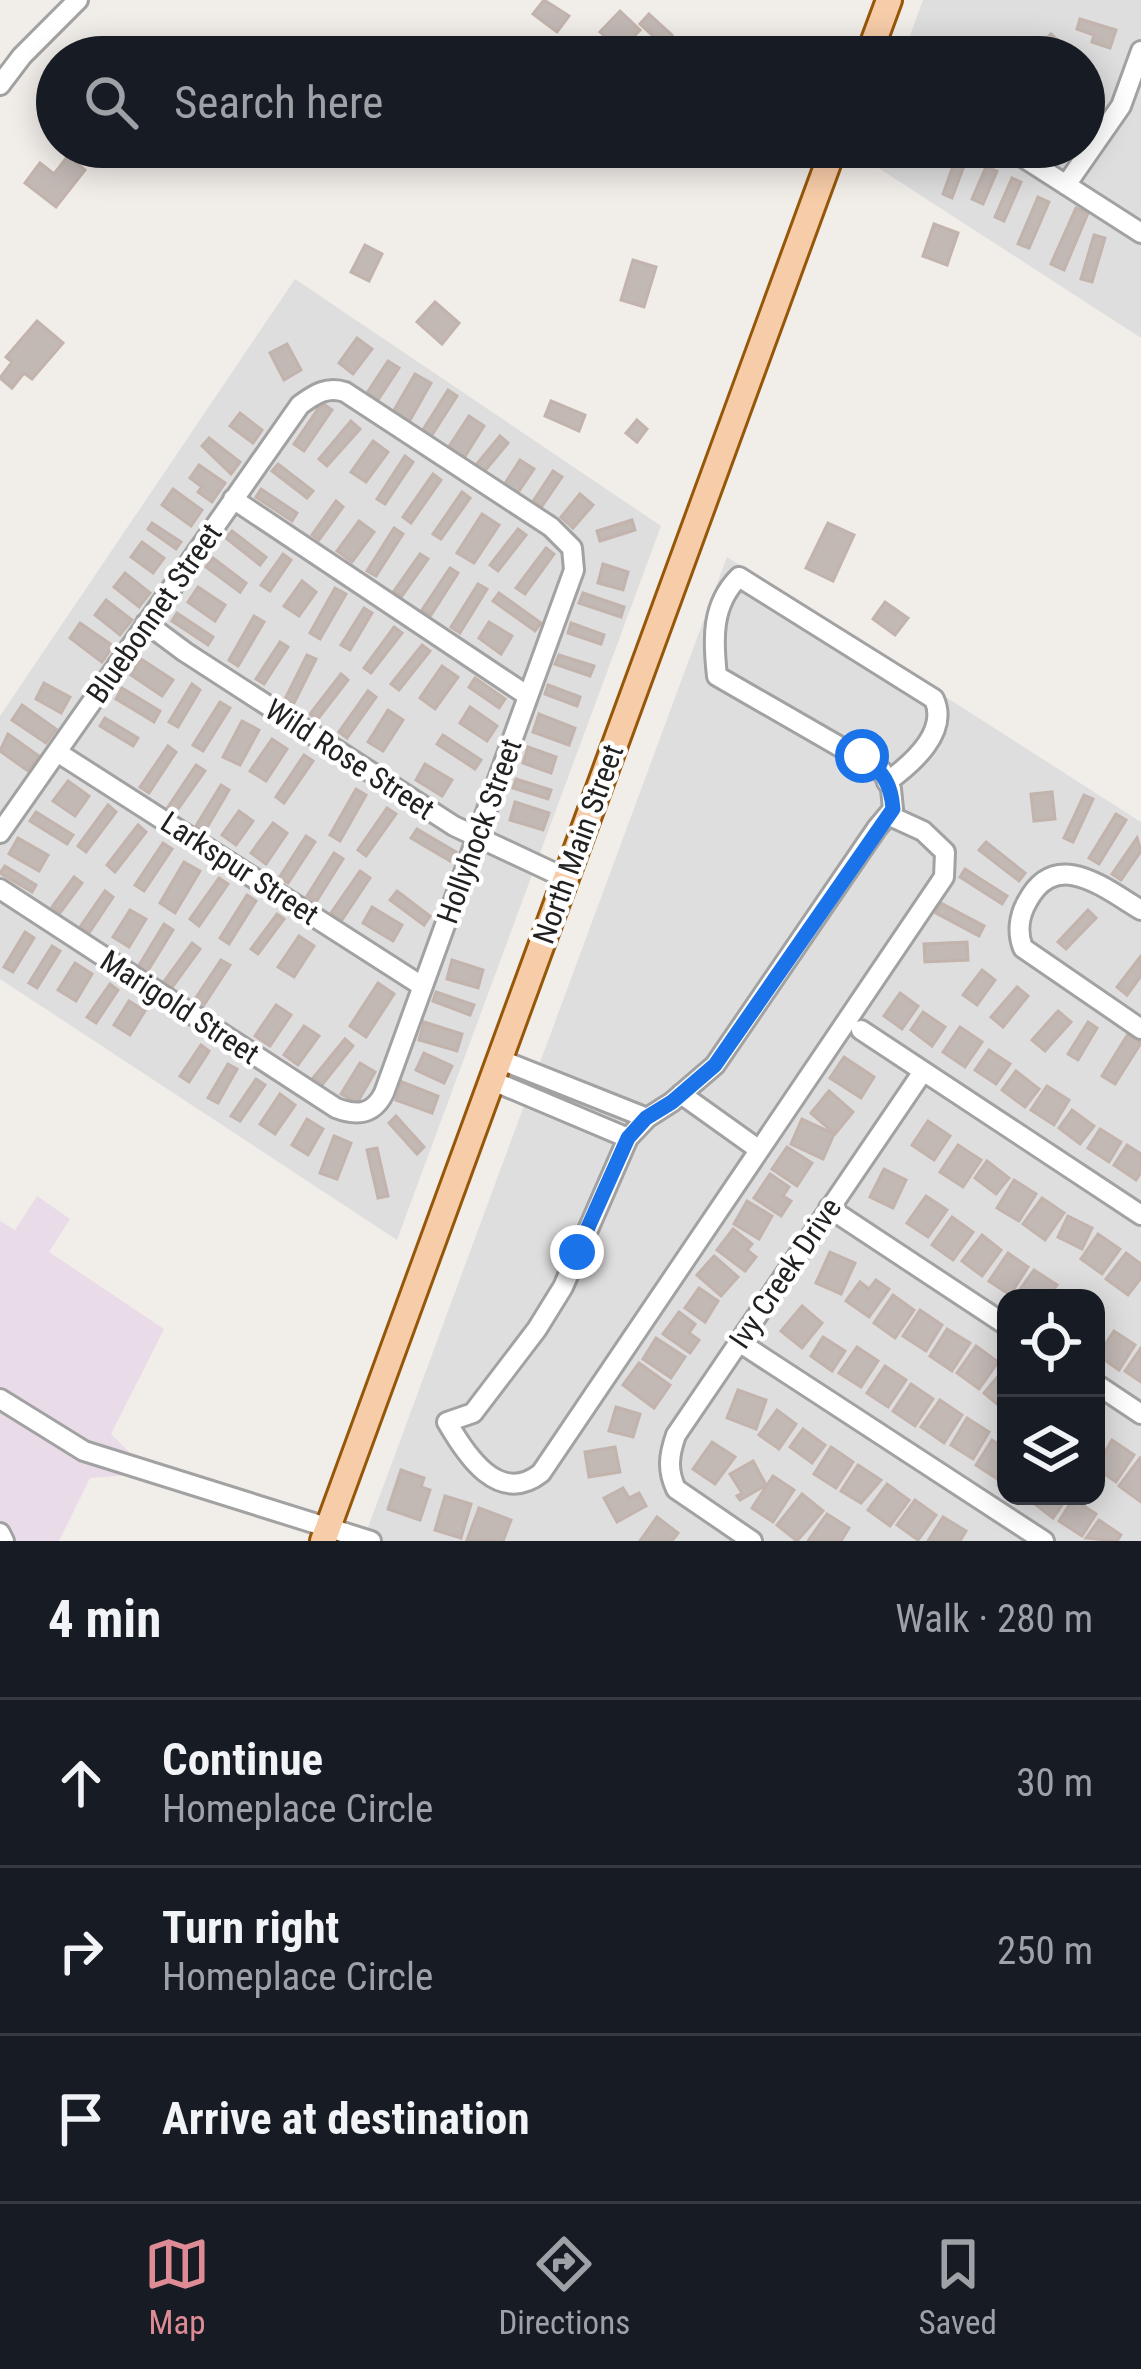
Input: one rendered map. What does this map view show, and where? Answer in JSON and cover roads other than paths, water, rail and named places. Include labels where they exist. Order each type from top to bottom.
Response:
[{"type":"main road","points":[[876,36],[889,0]]},
{"type":"main road","name":"North Main Street","points":[[325,1534],[826,168]]},
{"type":"street","points":[[42,36],[78,0]]},
{"type":"street","points":[[0,85],[36,42]]},
{"type":"street","points":[[1105,129],[1121,106],[1141,51]]},
{"type":"street","points":[[1040,168],[1141,233]]},
{"type":"street","points":[[1066,185],[1078,168]]},
{"type":"street","name":"Bluebonnet Street","points":[[0,833],[300,405],[313,396],[332,388],[345,392],[567,542]]},
{"type":"street","points":[[233,499],[528,696]]},
{"type":"street","name":"Hollyhock Street","points":[[364,1113],[384,1093],[574,571],[567,542]]},
{"type":"street","points":[[887,782],[908,767],[937,729],[940,712],[934,698],[739,577],[731,585],[712,632],[717,676],[882,771],[893,809],[887,815],[715,1065],[646,1118],[628,1138],[554,1301],[473,1413],[446,1422],[477,1469],[509,1484],[528,1484],[541,1474],[944,877],[945,852],[923,831],[887,815]]},
{"type":"street","name":"Wild Rose Street","points":[[146,622],[435,814],[565,878]]},
{"type":"street","name":"Larkspur Street","points":[[57,752],[422,986]]},
{"type":"street","points":[[1141,910],[1085,877],[1051,876],[1036,886],[1023,909],[1018,936],[1023,948],[1141,1029]]},
{"type":"street","name":"Marigold Street","points":[[0,889],[336,1108],[354,1115],[364,1113]]},
{"type":"street","points":[[861,1030],[1141,1215]]},
{"type":"street","points":[[497,1071],[576,1090],[646,1118]]},
{"type":"street","points":[[497,1071],[628,1138]]},
{"type":"street","name":"Ivy Creek Drive","points":[[752,1541],[684,1496],[672,1481],[670,1451],[922,1073]]},
{"type":"street","points":[[567,1110],[576,1090]]},
{"type":"street","points":[[681,1094],[758,1149]]},
{"type":"street","points":[[829,1208],[997,1319]]},
{"type":"street","points":[[739,1342],[1044,1541]]},
{"type":"street","points":[[1105,1390],[1141,1414]]},
{"type":"street","points":[[0,1399],[84,1451],[325,1534],[371,1541]]},
{"type":"street","points":[[0,1533],[4,1541]]}]
